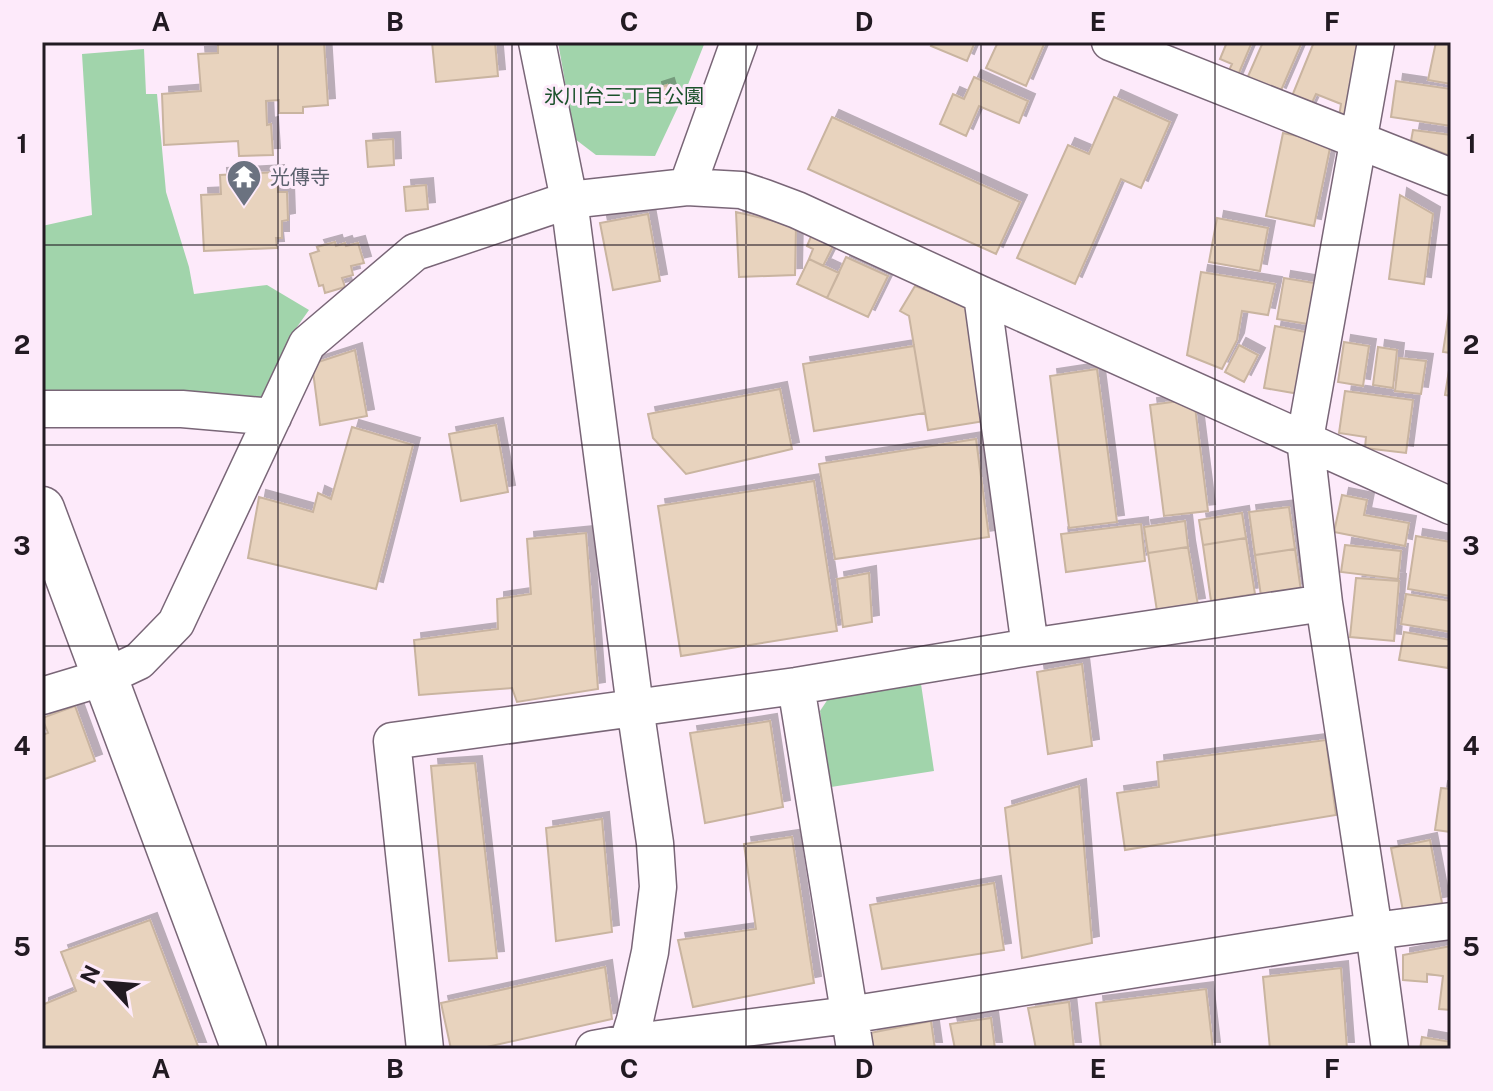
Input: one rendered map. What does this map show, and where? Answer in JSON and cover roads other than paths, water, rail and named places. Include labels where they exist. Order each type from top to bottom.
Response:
[{"type":"street","points":[[537,42],[569,200],[655,843],[658,887],[650,952],[635,1020],[615,1047]]},
{"type":"street","points":[[687,187],[739,42]]},
{"type":"street","points":[[1110,42],[1451,177]]},
{"type":"street","points":[[1376,42],[1305,439],[1324,603],[1390,1049]]},
{"type":"street","points":[[42,696],[105,677],[139,661],[176,623],[307,344],[415,252],[569,200],[687,187],[741,190],[776,202],[1451,506]]},
{"type":"street","points":[[982,295],[1030,647]]},
{"type":"street","points":[[42,409],[182,409],[273,417]]},
{"type":"street","points":[[42,509],[244,1049]]},
{"type":"street","points":[[425,1049],[392,741],[796,686],[1324,603]]},
{"type":"street","points":[[796,686],[852,1032]]},
{"type":"street","points":[[615,1047],[852,1032],[1374,931],[1451,921]]},
{"type":"place","name":"光傳寺","points":[[244,208]]},
{"type":"park label","name":"氷川台三丁目公園","points":[[624,96]]}]
